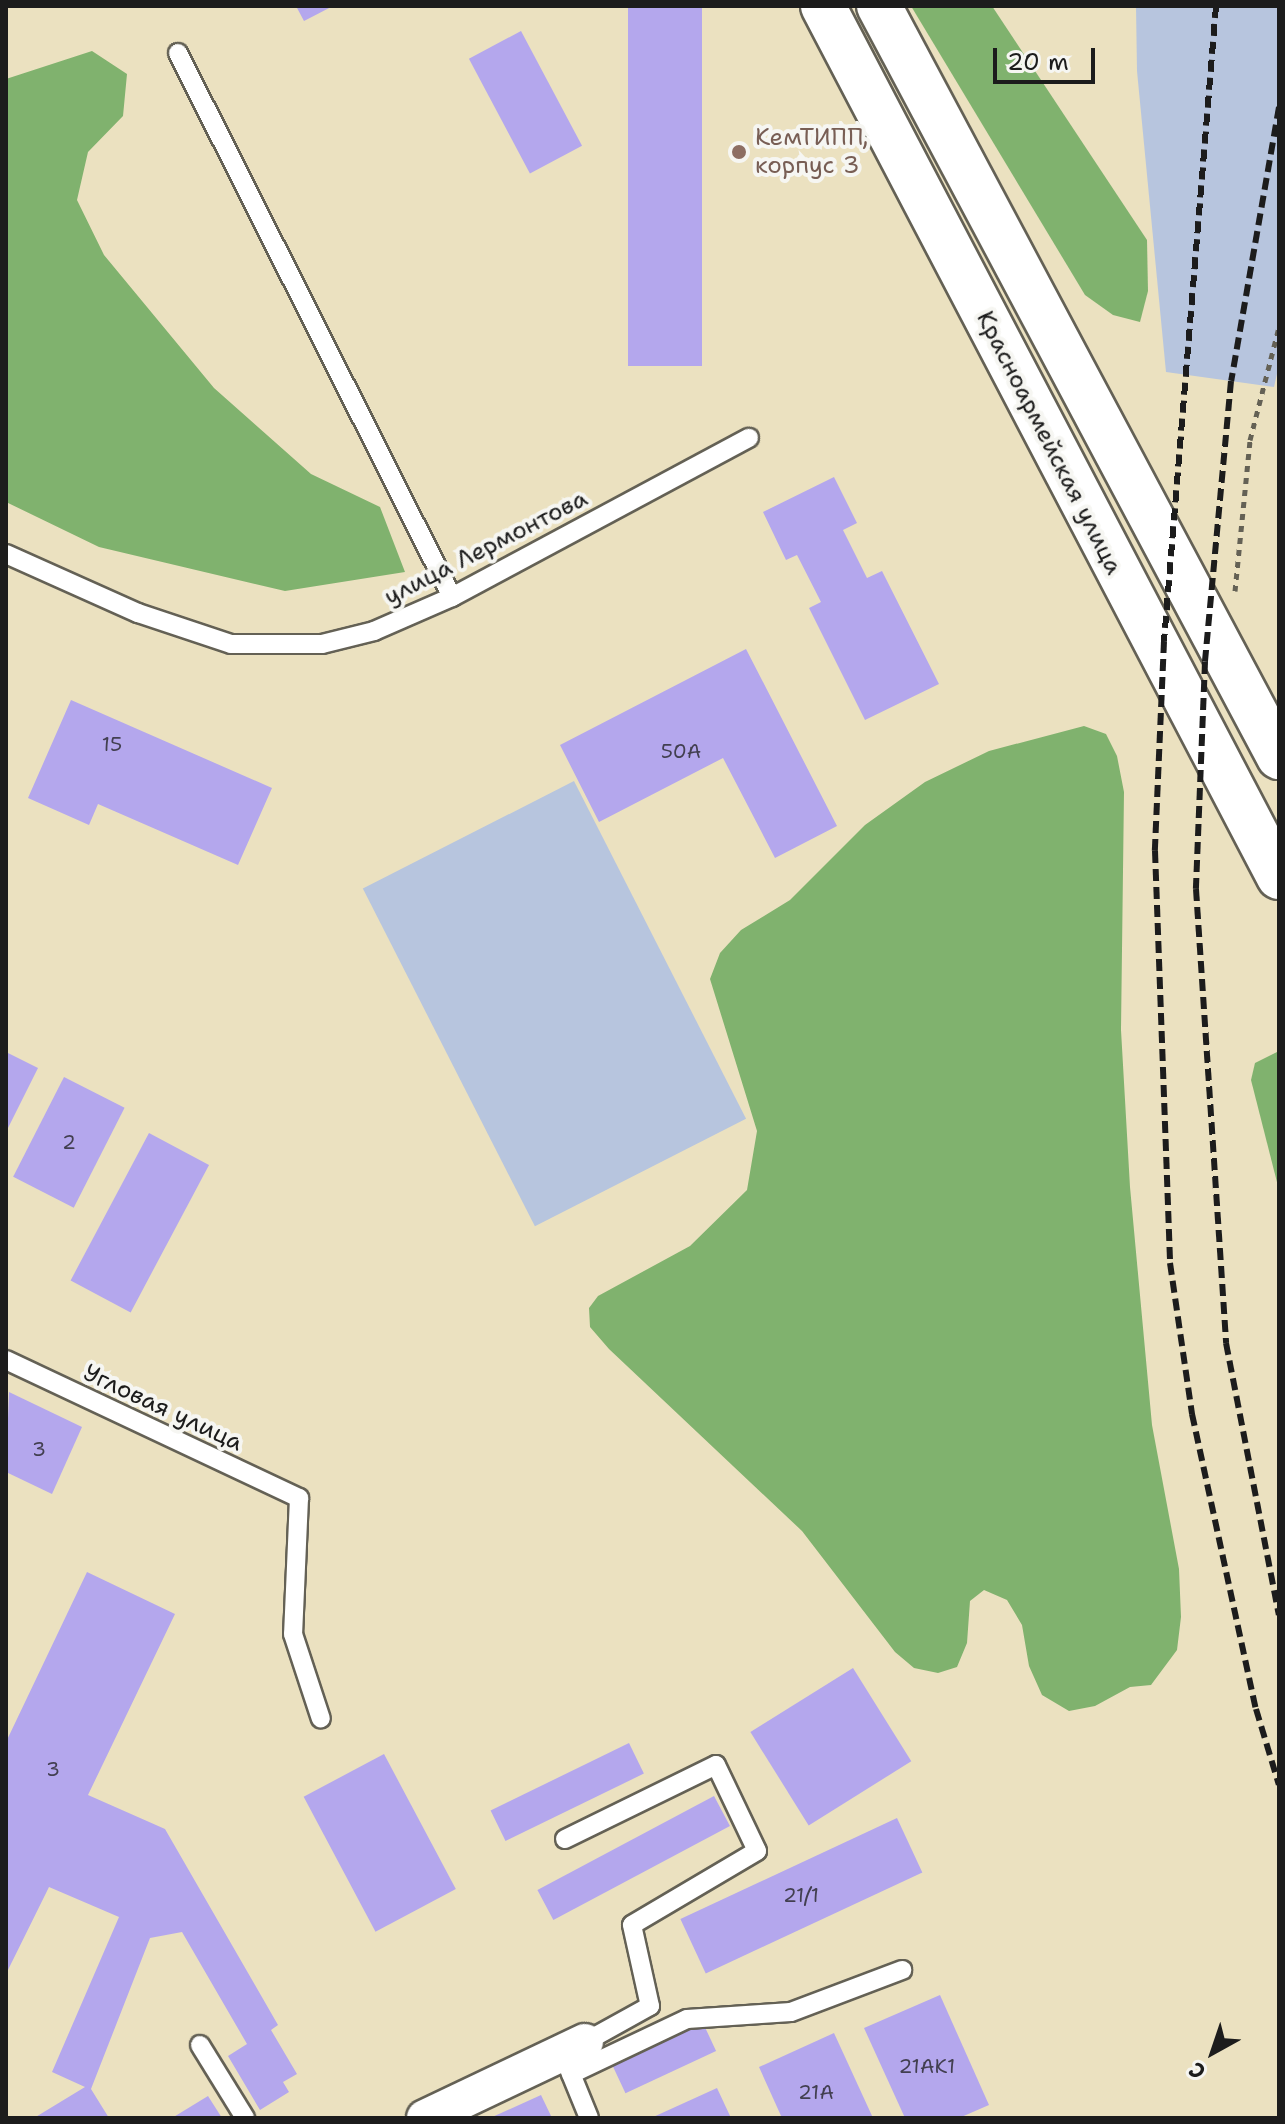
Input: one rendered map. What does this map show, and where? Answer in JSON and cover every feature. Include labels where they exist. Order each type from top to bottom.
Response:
[{"type":"main road","name":"Красноармейская улица","points":[[823,6],[1279,877]]},
{"type":"main road","points":[[879,6],[1279,757]]},
{"type":"street","points":[[425,2118],[573,2057]]},
{"type":"lane","points":[[178,53],[452,597]]},
{"type":"lane","name":"улица Лермонтова","points":[[6,554],[138,613],[231,644],[322,644],[374,631],[452,597],[749,438]]},
{"type":"lane","name":"Угловая улица","points":[[6,1360],[299,1498],[293,1634],[321,1719]]},
{"type":"lane","points":[[565,1839],[716,1765],[757,1851],[632,1925],[650,2006],[573,2057]]},
{"type":"lane","points":[[573,2057],[687,2019],[791,2012],[902,1970]]},
{"type":"lane","points":[[200,2045],[245,2118]]},
{"type":"lane","points":[[573,2057],[589,2118]]},
{"type":"path","points":[[1235,595],[1250,440],[1279,327]]},
{"type":"shaded area","points":[[1136,6],[1279,6],[1279,365],[1274,387],[1166,372],[1137,71]]},
{"type":"shaded area","points":[[574,781],[746,1119],[535,1226],[363,889]]},
{"type":"green space","points":[[911,6],[992,6],[1147,240],[1148,291],[1140,322],[1113,315],[1085,295]]},
{"type":"green space","points":[[92,51],[127,74],[123,116],[88,152],[77,200],[104,255],[214,388],[311,474],[380,507],[405,572],[285,591],[99,547],[6,502],[6,79]]},
{"type":"green space","points":[[1084,726],[1106,734],[1117,756],[1124,792],[1121,1030],[1130,1187],[1152,1425],[1179,1569],[1181,1617],[1177,1650],[1151,1685],[1130,1687],[1095,1706],[1069,1711],[1042,1695],[1029,1666],[1022,1625],[1007,1600],[984,1590],[970,1601],[967,1643],[957,1667],[938,1673],[914,1668],[895,1652],[802,1531],[609,1349],[590,1327],[589,1308],[598,1296],[690,1246],[747,1190],[757,1131],[710,979],[720,953],[741,930],[790,900],[865,825],[925,782],[989,751]]},
{"type":"green space","points":[[1279,1051],[1279,1190],[1251,1080],[1255,1063]]},
{"type":"building","points":[[296,6],[333,6],[304,21]]},
{"type":"building","points":[[628,6],[702,6],[702,366],[628,366]]},
{"type":"building","points":[[521,31],[582,146],[530,173],[469,59]]},
{"type":"building","points":[[834,477],[857,523],[843,530],[867,578],[882,571],[939,684],[865,720],[809,608],[821,602],[797,555],[786,560],[763,512]]},
{"type":"building","points":[[746,649],[837,826],[775,858],[723,758],[599,822],[560,745]]},
{"type":"building","points":[[71,700],[272,788],[238,865],[98,804],[89,825],[28,798]]},
{"type":"building","points":[[6,1052],[38,1068],[6,1132]]},
{"type":"building","points":[[64,1077],[125,1108],[74,1208],[13,1177]]},
{"type":"building","points":[[149,1133],[209,1165],[131,1312],[71,1280]]},
{"type":"building","points":[[9,1392],[82,1427],[52,1494],[6,1472]]},
{"type":"building","points":[[87,1572],[175,1614],[88,1795],[165,1829],[278,2025],[271,2030],[297,2074],[283,2082],[289,2092],[260,2110],[228,2056],[247,2044],[182,1932],[150,1938],[91,2089],[109,2118],[34,2118],[85,2087],[52,2072],[119,1917],[49,1887],[6,1974],[6,1742]]},
{"type":"building","points":[[853,1668],[911,1761],[809,1825],[750,1732]]},
{"type":"building","points":[[629,1743],[644,1774],[505,1841],[491,1811]]},
{"type":"building","points":[[384,1754],[456,1889],[375,1932],[304,1797]]},
{"type":"building","points":[[714,1796],[730,1826],[553,1920],[537,1890]]},
{"type":"building","points":[[897,1818],[922,1872],[706,1973],[680,1919]]},
{"type":"building","points":[[940,1995],[989,2105],[959,2118],[905,2118],[864,2028]]},
{"type":"building","points":[[703,2023],[716,2051],[625,2093],[612,2065]]},
{"type":"building","points":[[834,2033],[873,2118],[782,2118],[759,2067]]},
{"type":"building","points":[[717,2088],[731,2118],[651,2118]]},
{"type":"building","points":[[541,2095],[552,2118],[490,2118]]},
{"type":"building","points":[[208,2096],[222,2118],[172,2118]]},
{"type":"railway","points":[[1216,6],[1164,641],[1155,851],[1170,1263],[1192,1414],[1256,1709],[1279,1785]]},
{"type":"railway","points":[[1279,107],[1231,381],[1205,662],[1196,889],[1226,1343],[1279,1615]]},
{"type":"place","name":"КемТИПП, корпус 3","points":[[739,152]]}]
